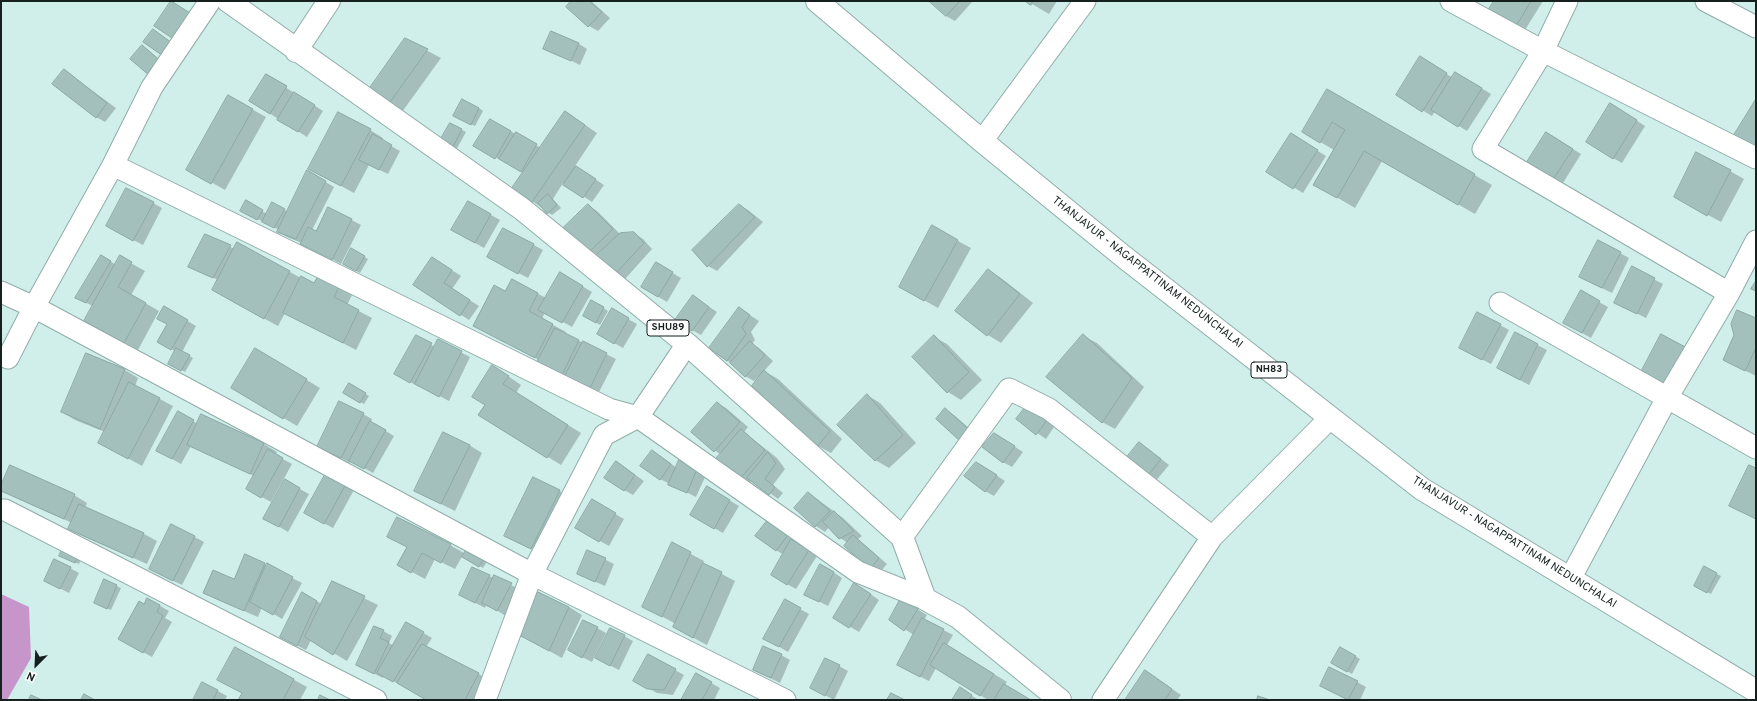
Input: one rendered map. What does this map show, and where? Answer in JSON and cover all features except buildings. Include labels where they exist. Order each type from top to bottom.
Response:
[{"type":"main road","name":"SHU89","points":[[228,1],[522,209],[687,344],[902,537],[925,599]]},
{"type":"main road","points":[[296,50],[329,1]]},
{"type":"main road","name":"THANJAVUR - NAGAPPATTINAM NEDUNCHALAI","points":[[817,1],[982,141],[1124,257],[1422,489],[1756,690]]},
{"type":"main road","points":[[925,599],[958,617],[1060,700]]},
{"type":"street","points":[[8,358],[34,307],[113,165],[152,86],[210,1]]},
{"type":"street","points":[[982,141],[1085,1]]},
{"type":"street","points":[[1451,1],[1543,52],[1756,158]]},
{"type":"street","points":[[1567,1],[1543,52],[1483,148],[1729,293]]},
{"type":"street","points":[[1706,1],[1756,27]]},
{"type":"street","points":[[113,165],[602,405],[638,417],[858,572],[925,599]]},
{"type":"street","points":[[1570,579],[1667,398],[1729,293],[1756,241]]},
{"type":"street","points":[[1,292],[34,307],[532,574],[785,700]]},
{"type":"street","points":[[1500,303],[1756,448]]},
{"type":"street","points":[[485,700],[532,574],[604,435],[638,417],[687,344]]},
{"type":"street","points":[[902,537],[1009,388],[1049,409],[1212,537]]},
{"type":"street","points":[[1103,700],[1212,537],[1330,418]]},
{"type":"street","points":[[1,510],[5,510],[376,700]]},
{"type":"shaded area","points":[[1,594],[29,607],[31,658],[7,700],[1,700]]}]
